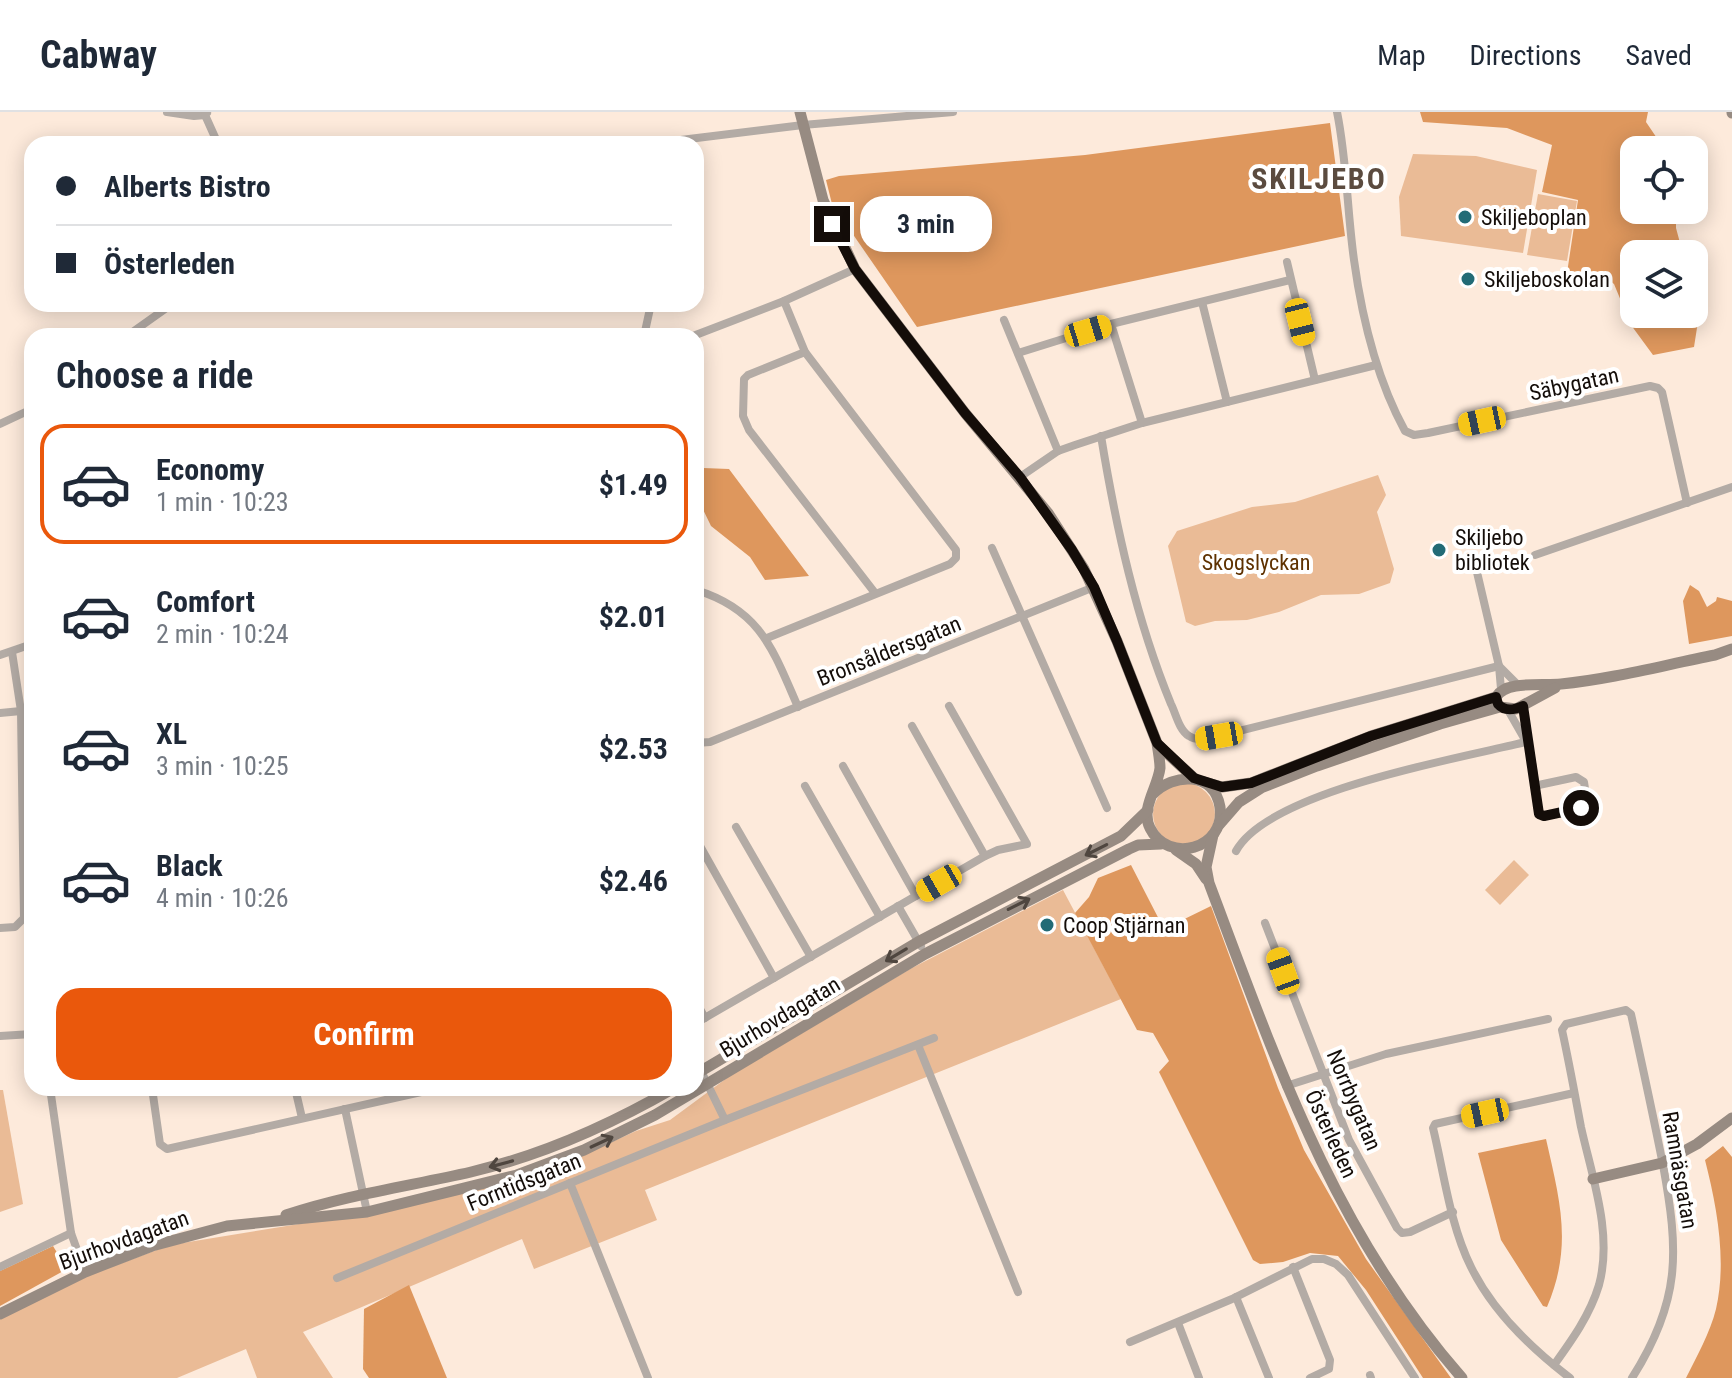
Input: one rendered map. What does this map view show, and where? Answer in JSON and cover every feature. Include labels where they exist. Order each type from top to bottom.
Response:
[{"type":"main road","points":[[800,112],[823,200],[855,269],[965,413],[1048,513],[1094,587],[1157,743],[1160,768],[1147,821],[1166,846],[1181,849],[1199,847],[1239,802],[1261,788],[1501,701],[1510,685],[1564,684],[1732,652]]},
{"type":"main road","points":[[1153,794],[1167,782],[1198,780],[1222,787],[1251,783],[1371,736],[1501,701],[1524,705],[1564,684]]},
{"type":"main road","points":[[1521,686],[1528,692],[1524,705]]},
{"type":"main road","points":[[1157,743],[1217,798],[1220,807],[1216,830]]},
{"type":"main road","name":"Bjurhovdagatan","points":[[704,1069],[918,942],[1121,836],[1148,810]]},
{"type":"main road","name":"Österleden","points":[[1216,830],[1206,867],[1209,883],[1286,1086],[1343,1206],[1406,1305],[1462,1378]]},
{"type":"main road","name":"Bjurhovdagatan","points":[[704,1086],[925,954],[995,916],[1138,845],[1166,846]]},
{"type":"main road","name":"Österleden","points":[[1166,846],[1196,864],[1209,883]]},
{"type":"main road","points":[[989,904],[995,916]]},
{"type":"main road","name":"Bjurhovdagatan","points":[[266,1222],[316,1205],[472,1172],[522,1158],[622,1117],[660,1096]]},
{"type":"main road","name":"Bjurhovdagatan","points":[[0,1314],[85,1272],[152,1246],[227,1226],[367,1212],[517,1175],[621,1133],[686,1096]]},
{"type":"main road","points":[[1593,1179],[1662,1163],[1697,1144],[1732,1118]]},
{"type":"street","points":[[167,112],[194,116],[206,114],[215,136]]},
{"type":"street","points":[[704,137],[871,116],[953,112]]},
{"type":"street","points":[[1020,477],[1058,451],[1142,423],[1376,365],[1354,260],[1346,168],[1337,112]]},
{"type":"street","points":[[1287,262],[1315,380]]},
{"type":"street","points":[[704,332],[855,269]]},
{"type":"street","points":[[1018,353],[1111,324],[1290,280]]},
{"type":"street","points":[[767,638],[950,564],[956,557],[956,550],[805,352],[784,301]]},
{"type":"street","points":[[1202,302],[1227,402]]},
{"type":"street","points":[[138,328],[161,312]]},
{"type":"street","points":[[1004,320],[1058,451]]},
{"type":"street","points":[[1111,324],[1142,423]]},
{"type":"street","points":[[805,352],[748,375],[742,386],[743,416],[749,430],[875,593]]},
{"type":"street","name":"Säbygatan","points":[[1376,365],[1405,431],[1414,435],[1650,386],[1658,388],[1662,392],[1687,503]]},
{"type":"street","points":[[0,424],[24,413]]},
{"type":"street","points":[[1101,436],[1133,591],[1159,676],[1180,727],[1186,734],[1199,739],[1219,736],[1499,666]]},
{"type":"street","points":[[1535,555],[1732,487]]},
{"type":"street","points":[[992,548],[1107,808]]},
{"type":"street","points":[[1476,568],[1499,666],[1501,701],[1526,742]]},
{"type":"street","name":"Bronsåldersgatan","points":[[704,742],[1094,587]]},
{"type":"street","points":[[704,593],[729,604],[767,638],[798,707]]},
{"type":"street","points":[[0,655],[24,647]]},
{"type":"street","points":[[0,928],[15,927],[24,918],[21,711],[12,652]]},
{"type":"street","points":[[1499,666],[1521,686]]},
{"type":"street","points":[[1524,705],[1526,742],[1539,814],[1544,816],[1581,808],[1587,801],[1584,782],[1576,777],[1534,786]]},
{"type":"street","points":[[705,1018],[985,856],[1027,844],[949,706]]},
{"type":"street","points":[[0,713],[21,711]]},
{"type":"street","points":[[912,726],[985,856]]},
{"type":"street","points":[[1236,851],[1242,839],[1253,829],[1320,797],[1397,771],[1526,742]]},
{"type":"street","points":[[843,766],[916,896]]},
{"type":"street","points":[[805,786],[880,917]]},
{"type":"street","points":[[736,827],[811,957]]},
{"type":"street","points":[[704,853],[774,978]]},
{"type":"street","points":[[898,906],[925,954]]},
{"type":"street","name":"Norrbygatan","points":[[1265,923],[1349,1140],[1397,1228],[1402,1233],[1410,1232],[1453,1212]]},
{"type":"street","name":"Ramnäsgatan","points":[[1574,1093],[1562,1030],[1566,1024],[1628,1011],[1662,1163],[1675,1249],[1673,1277],[1662,1322],[1632,1378]]},
{"type":"street","points":[[1286,1086],[1411,1048],[1548,1019]]},
{"type":"street","points":[[0,1036],[24,1034]]},
{"type":"street","name":"Forntidsgatan","points":[[337,1278],[934,1038]]},
{"type":"street","points":[[918,1045],[1018,1292]]},
{"type":"street","points":[[704,1080],[725,1120]]},
{"type":"street","points":[[1554,1365],[1584,1321],[1599,1283],[1603,1252],[1593,1179],[1574,1093],[1435,1124],[1433,1128],[1453,1212],[1470,1266],[1488,1296],[1554,1365],[1570,1378]]},
{"type":"street","points":[[51,1096],[71,1233],[85,1272]]},
{"type":"street","points":[[153,1096],[160,1144],[165,1148],[402,1096]]},
{"type":"street","points":[[297,1096],[302,1118]]},
{"type":"street","points":[[345,1109],[367,1212]]},
{"type":"street","points":[[570,1183],[648,1378]]},
{"type":"street","points":[[0,1267],[71,1233]]},
{"type":"street","points":[[1130,1342],[1236,1297],[1293,1267],[1312,1259],[1324,1259],[1343,1270],[1415,1378]]},
{"type":"street","points":[[1293,1267],[1330,1360],[1329,1369],[1310,1378]]},
{"type":"street","points":[[1236,1297],[1269,1378]]},
{"type":"street","points":[[1178,1323],[1199,1378]]},
{"type":"green space","name":"Skiljeboplan","points":[[1413,154],[1476,156],[1537,170],[1523,253],[1401,236],[1399,197]]},
{"type":"green space","points":[[1538,194],[1577,201],[1567,261],[1527,255]]},
{"type":"green space","name":"Skogslyckan","points":[[1378,475],[1386,495],[1377,512],[1394,569],[1390,583],[1359,594],[1321,595],[1279,612],[1247,620],[1215,621],[1195,626],[1186,622],[1168,546],[1177,531],[1252,507],[1295,502]]},
{"type":"green space","points":[[1184,783],[1206,792],[1215,814],[1206,836],[1184,845],[1162,836],[1153,814],[1162,792]]},
{"type":"green space","points":[[1514,860],[1529,875],[1500,905],[1485,890]]},
{"type":"green space","points":[[1063,890],[1121,999],[645,1190],[657,1220],[534,1269],[522,1239],[303,1332],[333,1378],[257,1378],[246,1349],[177,1378],[0,1378],[0,1318],[90,1275],[170,1245],[367,1213],[577,1158],[636,1131],[670,1120],[731,1075],[910,969]]},
{"type":"green space","points":[[0,1090],[3,1090],[23,1204],[0,1212]]},
{"type":"shaded area","points":[[1420,112],[1648,112],[1646,122],[1656,136],[1620,136],[1620,224],[1676,224],[1679,240],[1620,240],[1620,298],[1614,284],[1600,273],[1580,287],[1567,273],[1578,200],[1542,192],[1552,145],[1507,128],[1423,122]]},
{"type":"shaded area","points":[[1330,123],[1345,236],[917,327],[832,204],[826,180],[839,176],[1085,155]]},
{"type":"shaded area","points":[[1633,328],[1697,328],[1694,347],[1653,355]]},
{"type":"shaded area","points":[[704,468],[729,469],[809,576],[765,580],[750,557],[711,526],[704,512]]},
{"type":"shaded area","points":[[1690,585],[1699,591],[1707,607],[1717,597],[1732,601],[1732,636],[1689,644],[1683,601]]},
{"type":"shaded area","points":[[1131,865],[1164,929],[1211,906],[1304,1150],[1366,1259],[1451,1378],[1423,1378],[1366,1290],[1338,1256],[1310,1253],[1283,1262],[1260,1264],[1253,1260],[1159,1072],[1169,1061],[1153,1033],[1137,1030],[1075,913],[1089,897],[1098,878]]},
{"type":"shaded area","points":[[1546,1139],[1562,1223],[1560,1264],[1547,1307],[1543,1306],[1501,1240],[1478,1153]]},
{"type":"shaded area","points":[[1723,1146],[1732,1157],[1732,1378],[1686,1378],[1710,1327],[1719,1291],[1719,1234],[1705,1160]]},
{"type":"shaded area","points":[[53,1246],[67,1269],[0,1306],[0,1271]]},
{"type":"shaded area","points":[[409,1285],[447,1378],[369,1378],[363,1369],[364,1309]]},
{"type":"place","name":"Skiljeboplan","points":[[1465,217]]},
{"type":"place","name":"Skiljeboskolan","points":[[1468,279]]},
{"type":"place","name":"Skiljebo bibliotek","points":[[1439,550]]},
{"type":"place","name":"Coop Stjärnan","points":[[1047,925]]},
{"type":"district","name":"SKILJEBO","points":[[1319,178]]},
{"type":"route","points":[[832,224],[855,269],[965,413],[1048,513],[1094,587],[1157,743],[1169,758],[1194,778],[1222,787],[1238,787],[1371,736],[1496,697],[1504,709],[1523,706],[1539,814],[1544,816],[1581,808]]}]
